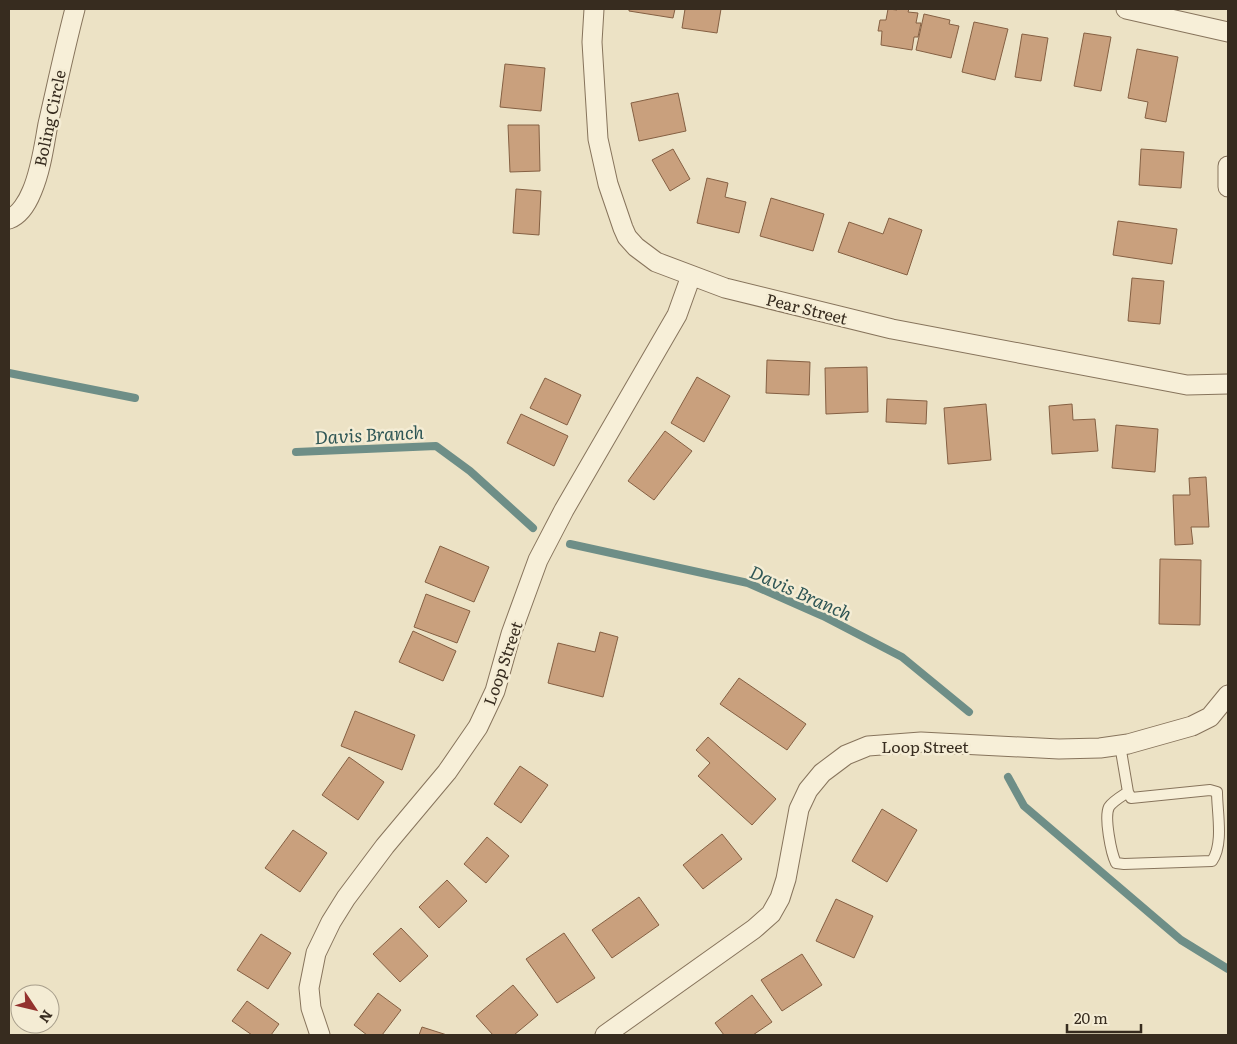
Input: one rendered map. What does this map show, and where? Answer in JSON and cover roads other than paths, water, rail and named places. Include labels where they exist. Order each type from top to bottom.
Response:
[{"type":"street","name":"Boling Circle","points":[[9,219],[15,217],[21,210],[32,192],[75,9]]},
{"type":"street","name":"Pear Street","points":[[594,9],[592,42],[598,139],[608,184],[622,228],[627,237],[636,247],[656,262],[725,288],[892,329],[1188,385],[1228,384]]},
{"type":"street","points":[[1126,9],[1228,32]]},
{"type":"street","points":[[1228,166],[1228,187]]},
{"type":"street","name":"Loop Street","points":[[320,1035],[310,1008],[309,988],[312,965],[331,922],[346,898],[385,846],[447,772],[478,727],[495,691],[511,634],[538,560],[564,510],[677,314],[691,276]]},
{"type":"street","name":"Loop Street","points":[[605,1035],[754,929],[771,914],[780,898],[786,879],[799,809],[808,790],[822,773],[846,755],[868,746],[921,742],[1059,749],[1120,745],[1172,733],[1192,726],[1210,717],[1228,695]]},
{"type":"lane","points":[[1120,745],[1128,792],[1131,798],[1210,790],[1217,792],[1219,844],[1217,853],[1212,860],[1116,863],[1112,855],[1107,813],[1110,804],[1128,792]]},
{"type":"waterway","name":"Davis Branch","points":[[9,373],[135,398]]},
{"type":"waterway","name":"Davis Branch","points":[[296,452],[436,446],[470,471],[533,528]]},
{"type":"waterway","name":"Davis Branch","points":[[570,544],[748,583],[823,616],[902,657],[969,712]]},
{"type":"waterway","points":[[1008,777],[1024,806],[1181,940],[1228,969]]}]
